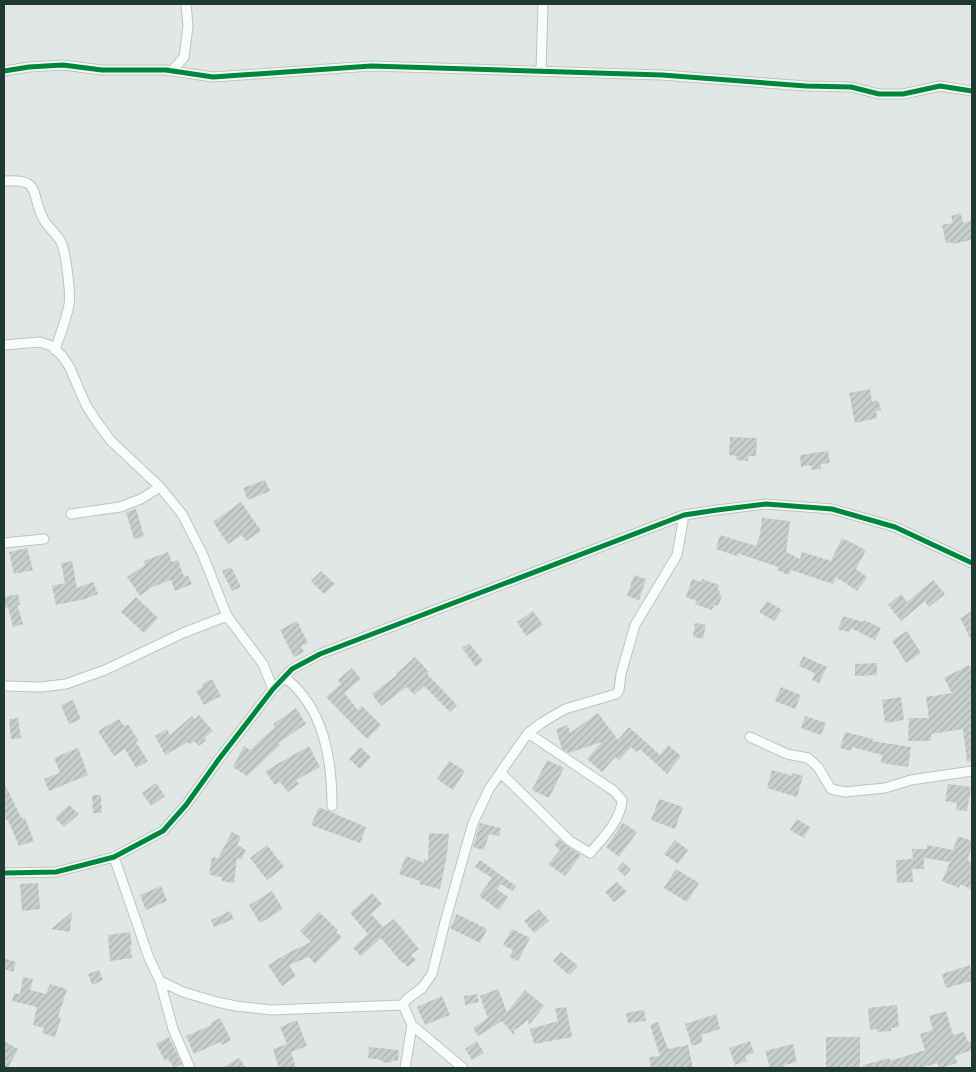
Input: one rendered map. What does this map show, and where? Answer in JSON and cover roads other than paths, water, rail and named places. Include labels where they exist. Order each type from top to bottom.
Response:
[{"type":"street","points":[[172,71],[184,57],[188,26],[186,4]]},
{"type":"street","points":[[541,71],[543,4]]},
{"type":"street","points":[[4,71],[63,65],[102,70],[172,71],[213,77],[371,66],[662,75],[806,86],[851,87],[879,94],[903,94],[940,86],[972,91]]},
{"type":"street","points":[[4,181],[28,182],[35,190],[42,217],[62,244],[66,262],[69,304],[55,350]]},
{"type":"street","points":[[4,345],[40,342],[52,346],[69,366],[86,405],[111,441],[160,487],[182,514],[205,560],[227,616],[262,664],[273,689]]},
{"type":"street","points":[[71,514],[120,506],[141,499],[160,487]]},
{"type":"street","points":[[4,873],[56,872],[114,857],[162,831],[186,805],[273,689],[292,669],[320,654],[684,515],[766,504],[832,509],[895,527],[972,562]]},
{"type":"street","points":[[403,1005],[407,999],[422,988],[432,974],[444,922],[456,888],[473,823],[489,789],[528,733],[542,722],[564,709],[616,694],[619,690],[623,667],[635,625],[677,555],[684,515]]},
{"type":"street","points":[[4,543],[44,539]]},
{"type":"street","points":[[4,686],[41,687],[66,684],[104,670],[183,633],[227,616]]},
{"type":"street","points":[[284,677],[295,685],[303,695],[320,726],[330,758],[332,806]]},
{"type":"street","points":[[501,773],[570,841],[585,851],[590,853],[608,831],[622,810],[622,800],[614,791],[528,733]]},
{"type":"street","points":[[750,737],[787,754],[808,758],[818,767],[831,789],[845,792],[885,788],[912,780],[972,771]]},
{"type":"street","points":[[114,857],[149,958],[160,981],[173,1029],[190,1068]]},
{"type":"street","points":[[160,981],[182,992],[217,1002],[270,1010],[403,1005]]},
{"type":"street","points":[[403,1005],[412,1025],[463,1068]]},
{"type":"street","points":[[405,1068],[412,1025]]}]
